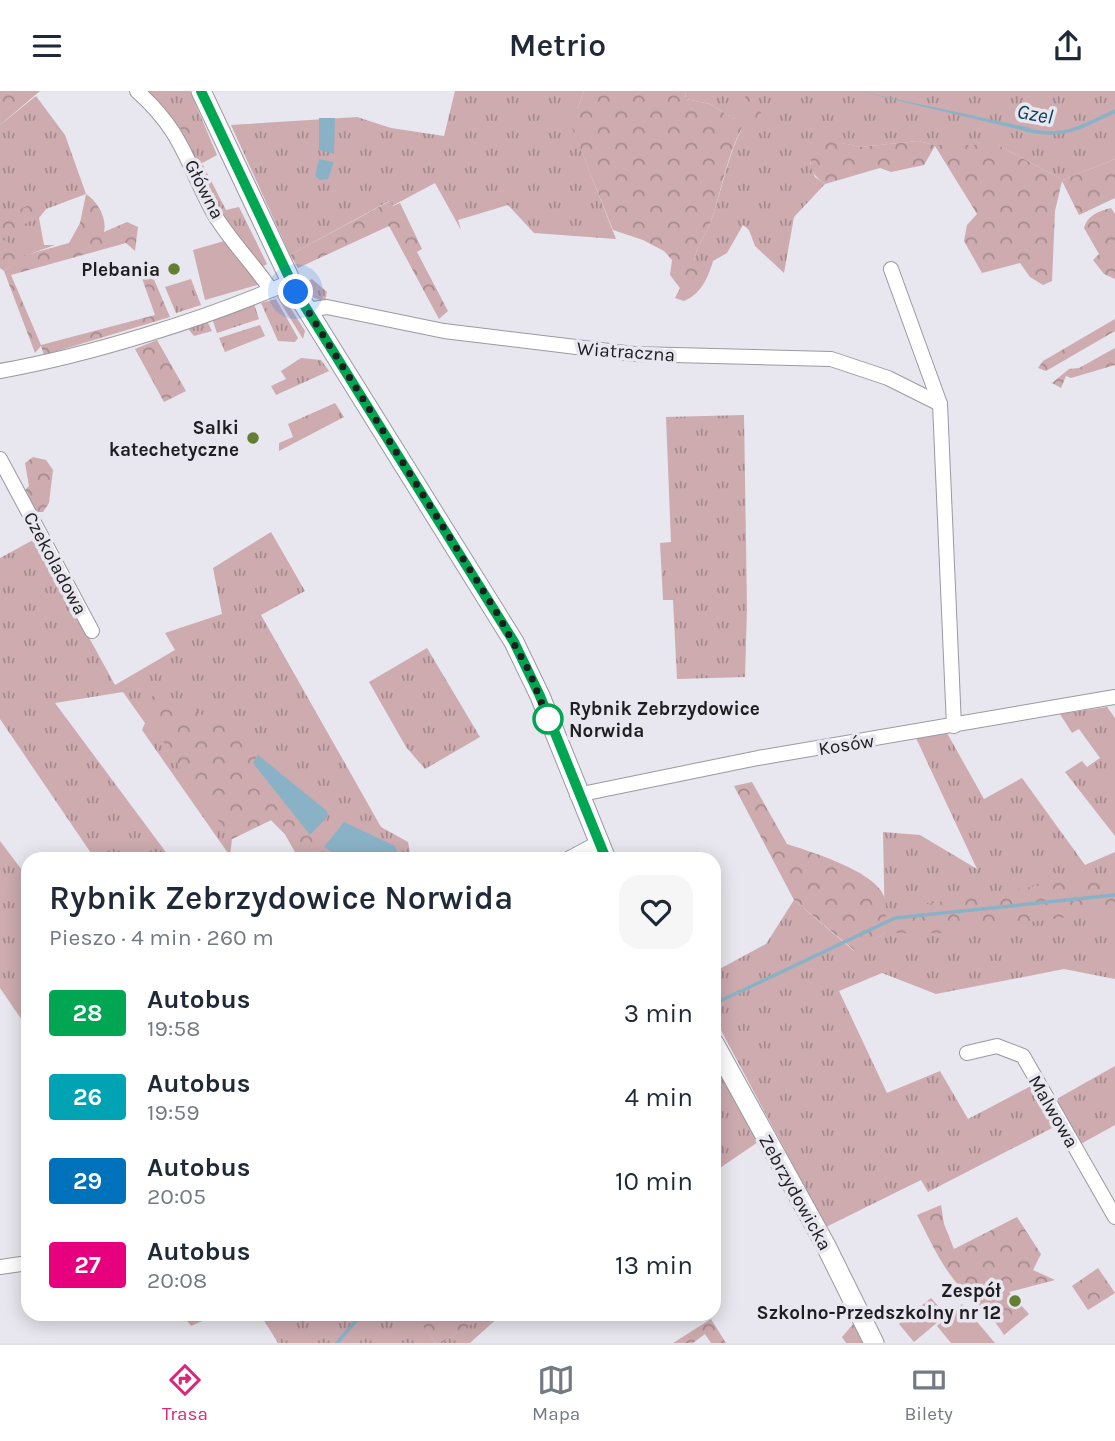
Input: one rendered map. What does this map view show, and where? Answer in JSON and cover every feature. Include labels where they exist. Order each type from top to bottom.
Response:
[{"type":"street","name":"Główna","points":[[137,91],[170,126],[187,154],[214,213],[271,289]]},
{"type":"street","name":"Główna","points":[[201,91],[290,282]]},
{"type":"street","points":[[891,269],[940,404],[954,726]]},
{"type":"street","points":[[0,371],[32,365],[164,328],[290,282],[514,642],[540,696],[602,851]]},
{"type":"street","name":"Wiatraczna","points":[[306,310],[327,307],[444,331],[634,354],[831,359],[888,378],[940,404]]},
{"type":"street","name":"Czekoladowa","points":[[0,459],[92,631]]},
{"type":"street","name":"Kosów","points":[[578,795],[758,758],[1115,697]]},
{"type":"street","name":"Malwowa","points":[[967,1053],[998,1046],[1023,1056],[1115,1217]]},
{"type":"street","name":"Zebrzydowicka","points":[[721,1056],[825,1244],[874,1343]]},
{"type":"street","points":[[0,1267],[21,1263]]},
{"type":"green space","points":[[0,91],[40,91],[0,125]]},
{"type":"green space","points":[[142,91],[190,91],[217,155],[197,166]]},
{"type":"green space","points":[[455,91],[584,91],[577,109],[565,109],[616,239],[534,233],[508,205],[458,220],[461,230],[435,183],[392,206],[389,201],[290,255],[231,125],[357,117],[391,128],[444,136]]},
{"type":"green space","points":[[584,91],[685,91],[686,99],[710,104],[734,119],[748,94],[758,99],[758,109],[766,119],[763,126],[743,126],[737,137],[711,221],[694,261],[713,261],[699,290],[684,301],[675,298],[680,288],[670,275],[672,260],[664,251],[643,240],[613,230],[564,108],[577,109]]},
{"type":"green space","points":[[685,91],[1115,91],[1115,159],[1063,180],[998,145],[935,145],[918,141],[860,147],[842,143],[810,163],[815,177],[825,184],[794,217],[784,273],[755,246],[749,230],[743,225],[727,253],[713,261],[694,261],[711,221],[729,160],[743,126],[763,126],[738,116],[734,119],[710,104],[686,99]]},
{"type":"green space","points":[[36,96],[65,135],[86,194],[46,209],[39,218],[44,245],[55,245],[27,255],[4,271],[0,268],[0,125]]},
{"type":"green space","points":[[190,123],[197,134],[196,142],[188,143],[180,127]]},
{"type":"green space","points":[[829,140],[860,147],[918,141],[935,145],[998,145],[1063,180],[1115,159],[1115,198],[1079,215],[1062,181],[1055,211],[1052,281],[1043,285],[1030,277],[1020,263],[982,273],[964,241],[967,225],[977,214],[935,146],[924,165],[891,172],[880,168],[825,184],[813,172],[811,161]]},
{"type":"green space","points":[[203,165],[226,210],[239,207],[267,264],[262,267],[215,210],[197,169]]},
{"type":"green space","points":[[86,194],[101,211],[104,232],[127,222],[138,227],[135,251],[126,243],[11,275],[41,345],[155,315],[138,267],[147,263],[170,317],[44,355],[41,346],[35,353],[4,271],[26,255],[69,243],[80,223]]},
{"type":"green space","points":[[38,200],[45,204],[46,209],[41,214],[0,235],[0,220]]},
{"type":"green space","points":[[390,201],[393,206],[400,203],[422,249],[417,252],[448,311],[439,319],[389,226],[298,268],[290,255]]},
{"type":"green space","points":[[1111,208],[1115,214],[1115,279],[1104,274],[1093,260],[1099,254],[1084,228],[1094,215]]},
{"type":"green space","points":[[0,238],[13,245],[18,257],[0,267]]},
{"type":"green space","points":[[231,239],[264,283],[205,300],[193,250]]},
{"type":"green space","points":[[191,279],[201,305],[176,313],[165,287]]},
{"type":"green space","points":[[312,279],[327,292],[325,301],[314,298],[307,291],[304,284]]},
{"type":"green space","points":[[281,293],[305,331],[303,339],[277,297]]},
{"type":"green space","points":[[276,299],[298,338],[295,342],[278,341],[261,303]]},
{"type":"green space","points":[[254,304],[259,319],[217,333],[212,318]]},
{"type":"green space","points":[[1115,319],[1115,331],[1046,371],[1038,368],[1043,361]]},
{"type":"green space","points":[[207,321],[212,331],[194,336],[189,330],[193,325]]},
{"type":"green space","points":[[260,325],[265,336],[225,352],[219,338]]},
{"type":"green space","points":[[157,340],[186,391],[164,402],[135,349]]},
{"type":"green space","points":[[1115,348],[1115,365],[1071,378],[1066,376],[1061,388],[1052,383],[1069,369],[1079,368]]},
{"type":"green space","points":[[301,358],[321,360],[329,371],[276,395],[271,386],[286,379],[281,371]]},
{"type":"green space","points":[[335,403],[344,417],[279,451],[279,443],[293,437],[288,424]]},
{"type":"green space","points":[[744,415],[747,608],[745,677],[677,679],[673,600],[663,600],[660,543],[671,542],[666,417]]},
{"type":"green space","points":[[33,457],[46,460],[53,470],[49,503],[43,512],[32,512],[24,491],[29,486],[25,463]]},
{"type":"green space","points":[[271,532],[305,591],[261,615],[381,827],[408,842],[410,852],[295,852],[285,834],[271,820],[232,839],[230,852],[227,852],[142,730],[145,723],[123,692],[55,703],[166,852],[90,852],[0,719],[0,558],[35,539],[115,685],[175,650],[165,633],[222,614],[213,568]]},
{"type":"green space","points":[[427,648],[480,737],[425,769],[406,747],[369,682]]},
{"type":"green space","points":[[156,695],[168,697],[258,744],[258,755],[253,763],[310,835],[333,852],[295,852],[285,834],[271,820],[232,839],[169,751],[150,715],[146,699]]},
{"type":"green space","points":[[1107,707],[1115,718],[1115,836],[1065,772],[1082,761],[1087,767],[1100,758],[1079,729],[1072,733],[1060,714]]},
{"type":"green space","points":[[947,733],[984,799],[1022,778],[1085,865],[1115,852],[1115,979],[1064,969],[936,994],[882,973],[839,991],[887,1093],[940,1071],[968,1119],[1031,1086],[1056,1126],[928,1192],[921,1180],[826,1227],[721,1030],[721,968],[766,944],[794,900],[854,951],[885,933],[883,832],[920,835],[977,869],[916,738]]},
{"type":"green space","points":[[752,782],[787,844],[843,864],[871,880],[880,889],[886,903],[885,932],[909,907],[1115,873],[1115,911],[944,933],[885,933],[855,951],[794,900],[734,786]]},
{"type":"green space","points":[[0,841],[21,869],[21,1019],[0,988]]},
{"type":"green space","points":[[1115,1066],[1115,1125],[1077,1146],[1053,1101]]},
{"type":"green space","points":[[721,1071],[758,1142],[721,1167]]},
{"type":"green space","points":[[941,1205],[944,1224],[954,1249],[1017,1217],[1041,1254],[1033,1270],[1055,1280],[1009,1292],[1029,1314],[1004,1335],[990,1316],[949,1273],[917,1215]]},
{"type":"green space","points":[[1098,1268],[1115,1293],[1088,1310],[1072,1286]]},
{"type":"green space","points":[[931,1298],[946,1315],[914,1342],[899,1324]]},
{"type":"green space","points":[[962,1304],[995,1343],[951,1343],[937,1326]]},
{"type":"green space","points":[[187,1321],[202,1321],[191,1326]]},
{"type":"green space","points":[[264,1321],[420,1321],[436,1343],[278,1343]]},
{"type":"green space","points":[[420,1321],[476,1321],[442,1343],[436,1343]]},
{"type":"green space","points":[[475,1321],[494,1321],[470,1343],[442,1343]]},
{"type":"green space","points":[[708,1321],[712,1321],[726,1343],[711,1343],[705,1334],[693,1343],[673,1343]]},
{"type":"green space","points":[[855,1322],[865,1343],[846,1343],[842,1337]]},
{"type":"water","points":[[858,91],[1031,128],[1029,132]]},
{"type":"water","points":[[319,118],[335,118],[334,154],[319,150]]},
{"type":"water","points":[[319,159],[334,162],[328,179],[320,180],[315,176]]},
{"type":"water","points":[[258,755],[327,811],[328,816],[310,835],[253,763]]},
{"type":"water","points":[[344,822],[395,846],[398,852],[332,852],[324,847]]},
{"type":"waterway","name":"Gzel","points":[[1026,130],[1051,133],[1072,130],[1115,111]]},
{"type":"waterway","points":[[721,1001],[895,918],[1115,895]]},
{"type":"waterway","points":[[337,1343],[356,1321]]},
{"type":"bus line","name":"28","points":[[201,91],[296,292],[514,642],[540,696],[586,818],[603,852]]},
{"type":"place","name":"Plebania","points":[[174,269]]},
{"type":"place","name":"Salki katechetyczne","points":[[253,438]]},
{"type":"place","name":"Rybnik Zebrzydowice Norwida","points":[[548,719]]},
{"type":"place","name":"Zespół Szkolno-Przedszkolny nr 12","points":[[1015,1301]]},
{"type":"route","points":[[296,292],[477,579],[529,671],[548,719]]}]
